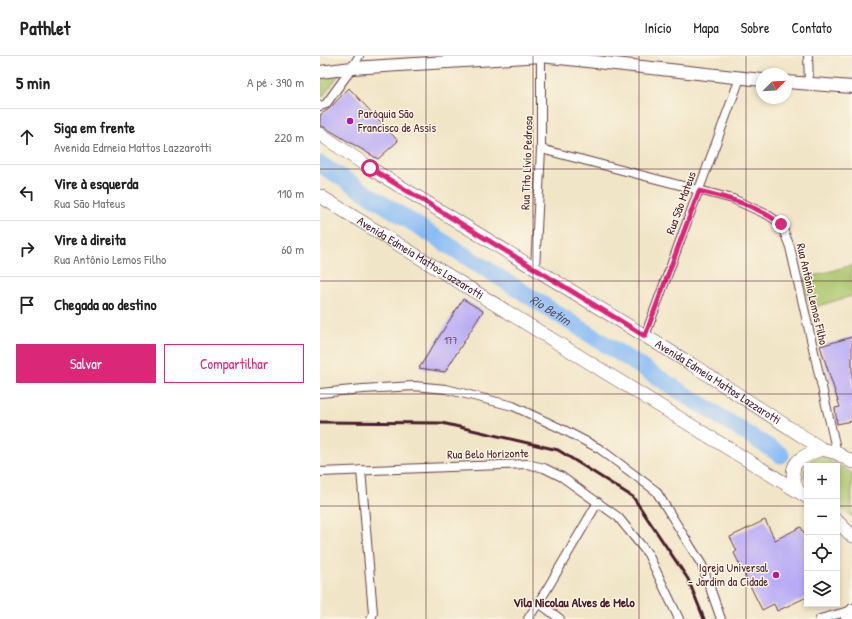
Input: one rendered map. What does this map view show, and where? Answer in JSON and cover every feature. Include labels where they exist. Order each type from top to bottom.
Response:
[{"type":"main road","name":"Avenida Edmeia Mattos Lazzarotti","points":[[320,134],[370,168],[756,405],[822,449],[837,453],[852,462]]},
{"type":"main road","name":"Avenida Edmeia Mattos Lazzarotti","points":[[320,196],[802,494]]},
{"type":"main road","points":[[802,494],[794,483],[793,474],[796,464],[801,459],[822,449]]},
{"type":"main road","points":[[840,524],[852,536]]},
{"type":"street","points":[[320,106],[326,104],[353,62],[359,56]]},
{"type":"street","points":[[320,72],[353,62],[541,56],[756,79]]},
{"type":"street","name":"Rua Tito Lívio Pedrosa","points":[[535,270],[541,149],[541,56]]},
{"type":"street","points":[[808,56],[809,83]]},
{"type":"street","name":"Rua São Mateus","points":[[645,336],[740,78]]},
{"type":"street","points":[[792,82],[852,87]]},
{"type":"street","name":"Rua Antônio Lemos Filho","points":[[541,149],[733,199],[768,215],[781,224],[790,247],[837,453]]},
{"type":"street","points":[[320,393],[414,386],[446,389],[513,406],[600,449],[656,491],[702,564],[721,619]]},
{"type":"street","name":"Rua Belo Horizonte","points":[[320,472],[527,464],[544,468],[562,478],[618,517],[648,554],[679,619]]},
{"type":"street","points":[[361,470],[373,613],[370,619]]},
{"type":"street","points":[[528,619],[598,502]]},
{"type":"street","points":[[538,602],[560,619]]},
{"type":"street","points":[[820,619],[848,611],[852,608]]},
{"type":"street","points":[[847,619],[852,612]]},
{"type":"green space","points":[[342,71],[324,95],[320,98],[320,78]]},
{"type":"green space","points":[[852,265],[852,296],[811,308],[803,279]]},
{"type":"green space","points":[[822,456],[834,463],[808,463],[817,457]]},
{"type":"green space","points":[[840,466],[852,473],[852,517],[840,507]]},
{"type":"building","name":"Paróquia São Francisco de Assis","points":[[349,88],[398,141],[378,159],[320,126],[320,115],[330,108]]},
{"type":"building","points":[[463,299],[483,311],[445,372],[419,368]]},
{"type":"building","points":[[852,337],[852,421],[837,424],[835,408],[840,407],[820,346]]},
{"type":"building","name":"Igreja Universal - Jardim da Cidade","points":[[765,520],[775,540],[801,527],[804,533],[804,598],[777,611],[774,604],[762,610],[734,553],[737,551],[730,537]]},
{"type":"waterway","name":"Rio Betim","points":[[320,164],[781,455]]},
{"type":"railway","points":[[320,422],[442,423],[558,450],[633,497],[688,579],[704,619]]},
{"type":"place","name":"Paróquia São Francisco de Assis","points":[[350,121]]},
{"type":"place","name":"Igreja Universal - Jardim da Cidade","points":[[776,575]]},
{"type":"district","name":"Vila Nicolau Alves de Melo","points":[[574,602]]},
{"type":"route","points":[[370,168],[645,336],[699,191],[733,199],[768,215],[781,224]]}]
